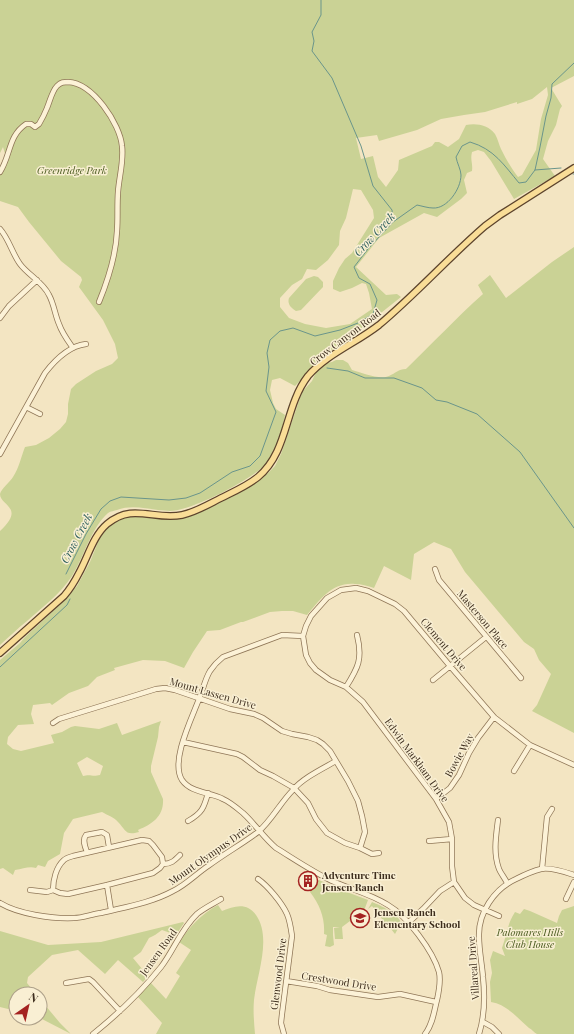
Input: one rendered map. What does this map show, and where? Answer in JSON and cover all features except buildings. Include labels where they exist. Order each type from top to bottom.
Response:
[{"type":"main road","name":"Crow Canyon Road","points":[[0,653],[64,596],[72,587],[98,536],[108,522],[118,516],[128,513],[139,512],[168,517],[183,515],[196,510],[256,479],[266,470],[274,459],[280,447],[295,400],[301,387],[308,376],[318,366],[378,325],[485,226],[574,168]]},
{"type":"street","points":[[0,172],[17,132],[26,124],[31,124],[35,127],[39,124],[56,86],[63,82],[73,82],[83,86],[99,100],[109,114],[117,130],[122,146],[118,191],[117,233],[114,258],[108,280],[99,302]]},
{"type":"street","points":[[0,229],[7,238],[19,263],[49,293],[59,325],[73,348]]},
{"type":"street","points":[[0,318],[10,306],[37,280]]},
{"type":"street","points":[[0,454],[45,373],[52,364],[73,348],[86,344]]},
{"type":"street","points":[[26,407],[40,414]]},
{"type":"street","name":"Masterson Place","points":[[435,569],[439,580],[522,678]]},
{"type":"street","name":"Clement Drive","points":[[303,636],[311,616],[326,598],[341,590],[356,588],[368,591],[395,604],[404,611],[494,717],[530,745],[574,765]]},
{"type":"street","points":[[303,636],[282,635],[223,657],[216,663],[211,670],[187,729],[178,761],[179,774],[182,780],[193,789],[222,798],[243,813],[269,843],[276,848],[332,881],[377,898],[388,904],[409,922],[432,956],[439,973],[439,989],[433,1019],[428,1031],[425,1034]]},
{"type":"street","points":[[346,687],[355,672],[360,657],[360,645],[357,635]]},
{"type":"street","name":"Edwin Markham Drive","points":[[303,636],[306,655],[310,663],[316,670],[330,680],[346,687],[363,702],[436,799],[449,822],[452,838],[452,866],[454,882],[458,890],[474,905],[500,916]]},
{"type":"street","points":[[433,680],[486,637]]},
{"type":"street","name":"Mount Lassen Drive","points":[[53,723],[59,719],[156,689],[165,688],[230,709],[254,714],[263,718],[282,731],[308,736],[317,740],[330,751],[358,801],[365,832],[360,848]]},
{"type":"street","name":"Bowie Way","points":[[436,799],[450,788],[459,775],[478,738],[494,717]]},
{"type":"street","points":[[183,742],[237,754],[260,770],[294,788],[308,803],[316,819],[327,833],[345,843],[372,854],[379,853]]},
{"type":"street","points":[[514,771],[530,745]]},
{"type":"street","name":"Mount Olympus Drive","points":[[0,903],[22,912],[55,917],[75,918],[154,900],[175,891],[206,867],[259,831],[273,817],[294,788],[336,761]]},
{"type":"street","points":[[188,821],[197,816],[204,806],[208,793]]},
{"type":"street","points":[[542,869],[546,817],[552,809]]},
{"type":"street","points":[[498,820],[495,846],[496,859],[500,871],[507,883]]},
{"type":"street","points":[[87,852],[84,840],[86,835],[102,832],[107,835],[109,847]]},
{"type":"street","points":[[429,841],[452,838]]},
{"type":"street","points":[[53,890],[54,880],[64,859],[87,852],[142,840],[149,841],[162,857],[163,864]]},
{"type":"street","points":[[30,890],[47,892],[53,890],[68,894],[107,885],[153,873],[163,864],[173,862],[180,855]]},
{"type":"street","name":"Villareal Drive","points":[[479,1034],[483,1022],[485,1003],[479,929],[485,910],[493,896],[507,883],[542,869],[574,875]]},
{"type":"street","name":"Glenwood Drive","points":[[258,879],[266,885],[283,908],[291,925],[292,936],[281,1019],[284,1034]]},
{"type":"street","points":[[409,922],[424,909],[440,890],[454,882]]},
{"type":"street","points":[[566,899],[574,882]]},
{"type":"street","points":[[107,885],[112,910]]},
{"type":"street","name":"Jensen Road","points":[[93,1034],[120,1011],[151,978],[162,965],[190,921],[198,913],[221,899]]},
{"type":"street","points":[[66,983],[89,979],[120,1011]]},
{"type":"street","name":"Crestwood Drive","points":[[286,981],[317,986],[330,990],[378,997],[400,994],[436,1002]]},
{"type":"street","points":[[483,1022],[492,1026],[499,1034]]},
{"type":"green space","name":"Greenridge Park","points":[[0,0],[574,0],[574,76],[551,88],[562,106],[556,125],[548,141],[543,159],[555,176],[514,199],[484,152],[478,150],[472,152],[472,171],[467,173],[464,180],[467,193],[461,199],[437,217],[424,213],[379,238],[356,267],[386,295],[397,294],[401,297],[328,353],[295,386],[280,378],[272,380],[270,390],[273,403],[276,409],[285,415],[281,434],[274,453],[267,463],[260,470],[236,485],[206,500],[180,510],[170,511],[137,507],[122,508],[108,513],[97,526],[67,583],[51,600],[0,645],[0,531],[11,517],[11,512],[10,508],[1,498],[0,494],[15,474],[25,447],[36,445],[49,438],[66,422],[71,389],[96,371],[112,364],[118,358],[115,344],[103,320],[79,287],[82,280],[81,277],[61,261],[18,207],[0,201],[0,174],[7,160],[3,147],[0,153]],"holes":[[[547,87],[548,95],[541,119],[536,150],[522,175],[518,177],[500,147],[495,134],[486,127],[474,124],[466,125],[459,139],[448,147],[439,142],[435,142],[432,146],[399,160],[398,170],[386,187],[378,177],[373,156],[361,159],[356,138],[377,135],[379,141],[417,130],[441,119],[485,112],[517,102],[517,104],[532,99]],[[353,189],[361,190],[373,210],[374,218],[352,253],[345,259],[339,268],[333,281],[333,289],[340,292],[362,283],[366,284],[372,309],[350,324],[326,328],[305,324],[289,318],[280,307],[280,298],[292,285],[302,279],[307,269],[316,270],[328,260],[339,245],[340,231],[346,218]]]},
{"type":"green space","points":[[574,247],[574,733],[532,711],[537,705],[551,674],[539,660],[534,649],[524,642],[465,572],[451,549],[434,542],[414,554],[411,580],[384,566],[374,588],[357,584],[340,586],[327,593],[307,615],[293,611],[270,612],[220,630],[207,631],[184,668],[165,661],[143,660],[114,668],[115,670],[97,677],[88,686],[69,693],[52,705],[50,703],[33,705],[31,714],[34,724],[18,725],[8,737],[7,744],[13,749],[21,751],[54,743],[51,735],[75,726],[99,729],[117,723],[122,735],[161,721],[151,772],[163,799],[162,810],[153,822],[138,830],[139,832],[134,833],[126,832],[115,819],[102,812],[73,819],[64,833],[60,854],[48,861],[45,867],[38,865],[36,868],[28,867],[15,870],[13,875],[3,868],[0,869],[0,660],[64,601],[77,586],[90,562],[100,537],[107,528],[121,517],[130,514],[182,517],[242,490],[259,480],[275,466],[281,454],[302,392],[312,381],[316,372],[326,363],[336,360],[343,360],[348,363],[352,370],[371,376],[381,377],[389,376],[399,370],[406,369],[483,294],[478,285],[490,275],[506,298]],"holes":[[[87,757],[103,766],[100,775],[83,776],[77,763]]]},
{"type":"green space","points":[[314,276],[318,277],[323,282],[323,287],[301,310],[296,311],[290,306],[289,298],[306,279]]},
{"type":"green space","points":[[319,880],[368,900],[362,912],[342,927],[343,939],[335,939],[334,928],[340,927],[333,927],[334,945],[330,947],[325,946],[327,935],[324,934],[323,917],[317,902],[310,892],[314,883]]},
{"type":"green space","points":[[372,902],[389,910],[400,920],[401,923],[395,934],[372,906],[368,909]]},
{"type":"green space","points":[[218,905],[222,911],[240,906],[249,908],[256,915],[261,924],[263,945],[254,1000],[255,1034],[156,1034],[162,1023],[138,997],[150,982],[166,999],[180,976],[176,973],[191,950],[179,942],[196,921],[206,912]]},
{"type":"green space","name":"Palomares Hills Club House","points":[[574,906],[574,1034],[537,1034],[507,1009],[491,1002],[490,982],[492,973],[490,960],[493,951],[505,956],[502,948],[512,916],[515,912],[520,914],[524,909],[557,923],[562,910]]},
{"type":"green space","points":[[184,923],[176,935],[162,930],[149,938],[141,952],[133,958],[148,976],[143,982],[118,960],[105,974],[78,950],[52,955],[28,977],[27,983],[29,986],[8,986],[8,1009],[0,1007],[0,931],[48,945],[101,942]]},
{"type":"green space","points":[[48,1009],[60,1023],[71,1034],[48,1022]]},
{"type":"waterway","points":[[321,0],[321,15],[312,32],[314,41],[312,51],[332,78],[361,146],[373,186],[392,210],[393,221]]},
{"type":"waterway","name":"Crow Creek","points":[[66,574],[86,534],[101,509],[110,501],[121,497],[169,500],[186,498],[200,493],[232,472],[250,466],[260,456],[276,412],[266,391],[269,367],[267,353],[270,340],[280,331],[293,328],[315,336],[340,330],[358,323],[373,314],[377,300],[370,284],[359,278],[354,267],[368,249],[393,222],[417,205],[431,208],[438,207],[448,202],[459,186],[461,173],[456,157],[462,146],[470,142],[486,149],[498,158],[519,183],[526,182],[535,170],[551,98],[552,84],[574,63]]},
{"type":"waterway","points":[[535,170],[561,168]]},
{"type":"waterway","points":[[327,368],[348,371],[365,378],[394,378],[422,388],[436,400],[447,402],[477,414],[520,452],[574,528]]},
{"type":"waterway","name":"Crow Creek","points":[[0,667],[67,605],[70,599]]},
{"type":"place","name":"Adventure Time Jensen Ranch","points":[[308,881]]},
{"type":"place","name":"Jensen Ranch Elementary School","points":[[360,918]]}]
